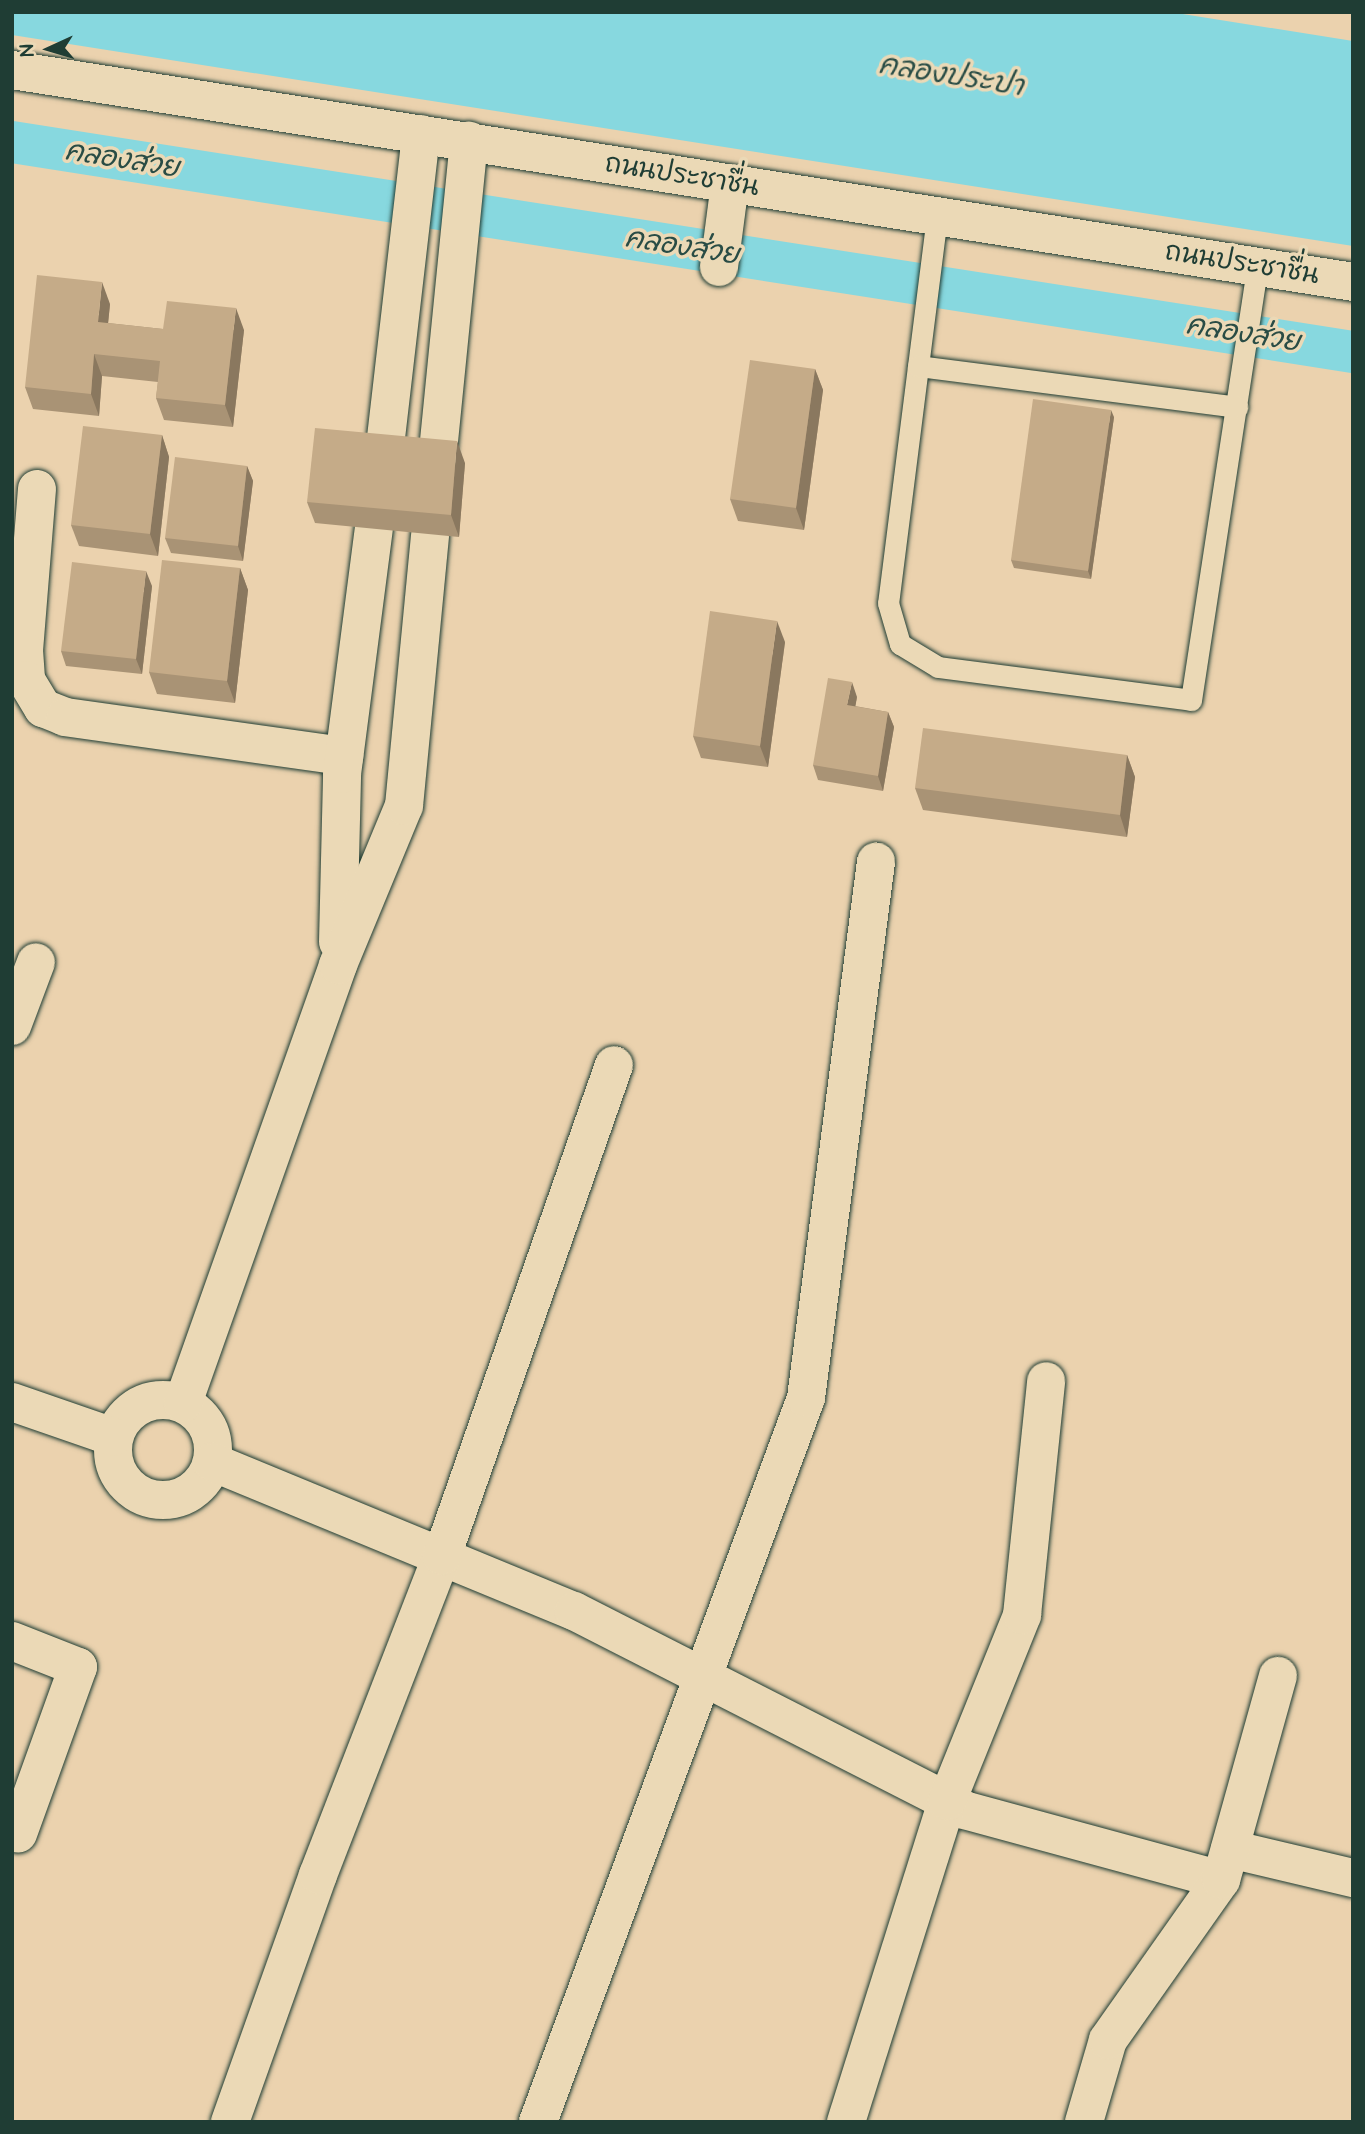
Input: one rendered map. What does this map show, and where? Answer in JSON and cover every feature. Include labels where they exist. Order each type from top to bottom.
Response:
[{"type":"street","name":"ถนนประชาชื่น","points":[[12,70],[469,141],[728,195],[937,216],[1353,282]]},
{"type":"street","points":[[384,456],[421,134]]},
{"type":"street","points":[[437,461],[469,141]]},
{"type":"street","points":[[719,267],[728,195]]},
{"type":"street","points":[[37,489],[24,650],[26,680],[43,708],[65,717],[344,756]]},
{"type":"street","points":[[338,965],[344,756],[374,529]]},
{"type":"street","points":[[183,1403],[338,965],[404,806],[430,535]]},
{"type":"street","points":[[538,2122],[706,1678],[806,1398],[876,862]]},
{"type":"street","points":[[12,1026],[36,962]]},
{"type":"street","points":[[230,2122],[318,1875],[442,1556],[614,1065]]},
{"type":"street","points":[[846,2122],[947,1801],[1022,1615],[1046,1381]]},
{"type":"street","points":[[166,1399],[183,1403],[209,1427],[212,1462],[193,1491],[177,1499],[151,1499],[127,1487],[117,1473],[113,1437],[121,1421],[141,1405],[166,1399]]},
{"type":"street","points":[[12,1402],[113,1437]]},
{"type":"street","points":[[212,1462],[574,1611],[964,1810],[1225,1865],[1353,1878]]},
{"type":"street","points":[[12,1641],[78,1667],[18,1834]]},
{"type":"street","points":[[1084,2122],[1108,2040],[1225,1865],[1278,1676]]},
{"type":"lane","points":[[937,216],[888,603],[900,644],[938,667],[1191,699],[1257,267]]},
{"type":"lane","points":[[919,357],[1238,400]]},
{"type":"water","name":"คลองประปา","points":[[12,12],[1170,12],[1353,41],[1353,246],[12,35]]},
{"type":"building","points":[[37,275],[102,282],[98,322],[163,329],[167,301],[236,308],[225,405],[156,398],[160,361],[94,354],[91,394],[25,387]]},
{"type":"building","points":[[750,360],[815,369],[796,508],[730,499]]},
{"type":"building","points":[[1033,399],[1111,410],[1088,571],[1011,560]]},
{"type":"building","points":[[83,426],[162,435],[150,534],[71,525]]},
{"type":"building","points":[[315,428],[457,441],[451,515],[307,502]]},
{"type":"building","points":[[175,457],[247,466],[238,546],[165,538]]},
{"type":"building","points":[[162,560],[240,568],[227,681],[149,672]]},
{"type":"building","points":[[72,562],[146,571],[136,659],[61,651]]},
{"type":"building","points":[[710,611],[777,621],[760,746],[693,736]]},
{"type":"building","points":[[828,678],[852,682],[847,705],[888,712],[878,776],[813,765]]},
{"type":"building","points":[[923,728],[1127,755],[1120,815],[915,788]]},
{"type":"waterway","name":"คลองส่วย","points":[[12,142],[1353,352]]}]
